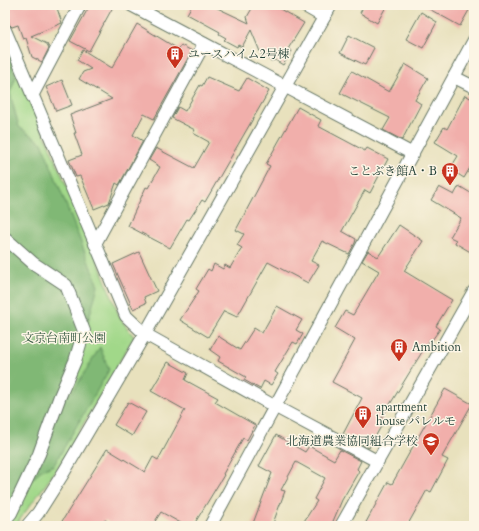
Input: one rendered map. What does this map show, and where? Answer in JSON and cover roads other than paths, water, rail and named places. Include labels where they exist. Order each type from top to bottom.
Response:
[{"type":"street","points":[[32,96],[80,5]]},
{"type":"street","points":[[131,5],[413,154]]},
{"type":"street","points":[[302,5],[324,17]]},
{"type":"street","points":[[28,526],[64,472],[331,5]]},
{"type":"street","points":[[5,30],[126,316],[144,334],[377,461]]},
{"type":"street","points":[[210,526],[474,40]]},
{"type":"street","points":[[95,244],[204,44]]},
{"type":"street","points":[[454,77],[474,87]]},
{"type":"street","points":[[5,238],[33,263],[66,285],[84,331],[75,361],[60,396],[39,454],[11,513],[5,520]]},
{"type":"street","points":[[341,526],[474,291]]},
{"type":"place","name":"ユースハイム2号棟","points":[[175,69]]},
{"type":"place","name":"ことぶき館A・B","points":[[450,186]]},
{"type":"place","name":"Ambition","points":[[399,362]]},
{"type":"place","name":"apartment house パレルモ","points":[[363,429]]},
{"type":"place","name":"北海道農業協同組合学校","points":[[431,456]]},
{"type":"park label","name":"文京台南町公園","points":[[64,338]]}]
